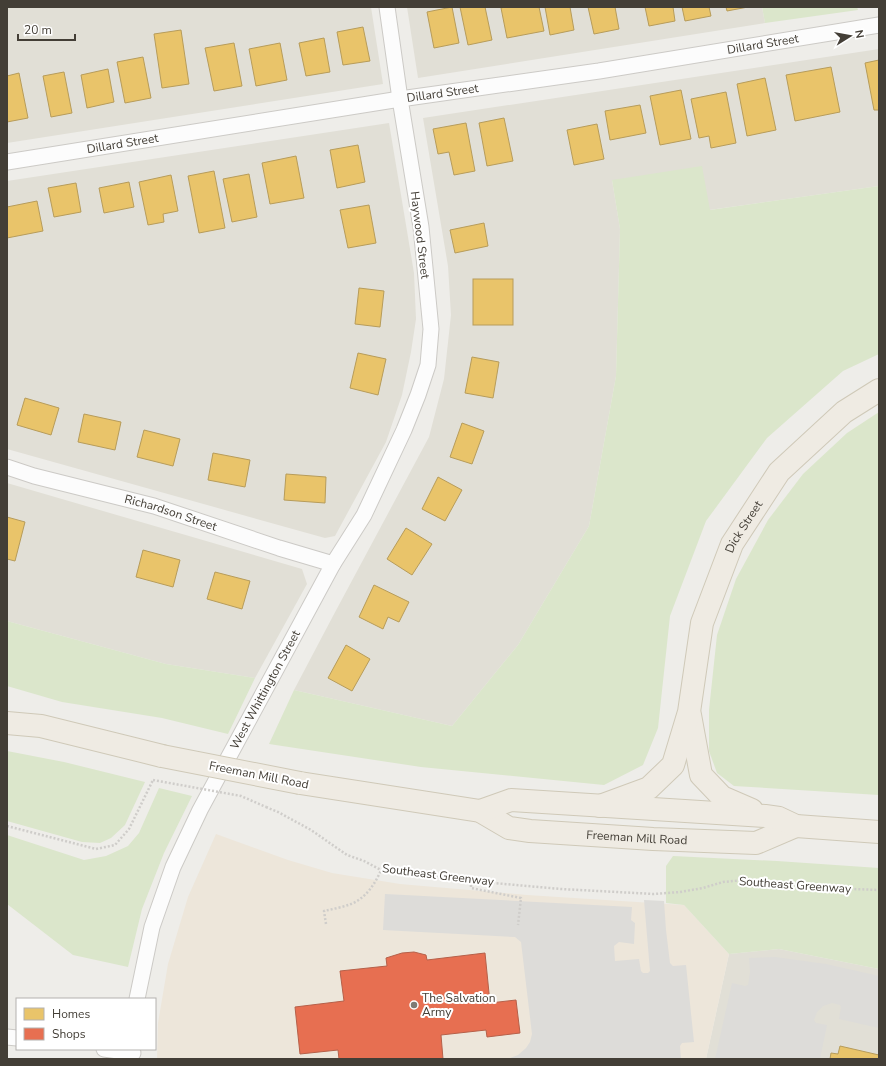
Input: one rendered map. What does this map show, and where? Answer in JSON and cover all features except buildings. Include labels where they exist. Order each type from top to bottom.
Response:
[{"type":"main road","name":"Dick Street","points":[[689,712],[702,623],[732,544],[780,472],[844,412],[879,390]]},
{"type":"main road","name":"Freeman Mill Road","points":[[7,709],[41,726]]},
{"type":"main road","points":[[600,806],[649,788],[673,765],[689,712]]},
{"type":"main road","points":[[689,712],[701,775],[722,797],[765,816]]},
{"type":"main road","name":"Freeman Mill Road","points":[[7,723],[41,726],[162,756],[300,783],[480,811],[508,828],[530,831],[653,839],[756,843],[796,826]]},
{"type":"main road","name":"Freeman Mill Road","points":[[480,811],[511,800],[765,816],[779,818],[796,826],[879,832]]},
{"type":"street","name":"Haywood Street","points":[[387,7],[400,99],[421,227],[431,329],[428,365],[418,395],[391,458]]},
{"type":"street","name":"Dillard Street","points":[[7,162],[400,99],[599,71],[879,25]]},
{"type":"street","name":"West Whittington Street","points":[[137,998],[152,927],[173,867],[200,810],[333,564],[364,515],[391,458]]},
{"type":"street","name":"Richardson Street","points":[[7,467],[34,476],[154,506],[279,548],[333,564]]},
{"type":"street","points":[[110,1050],[133,1054]]},
{"type":"path","name":"Southeast Greenway","points":[[7,826],[96,849],[115,845],[129,829],[153,780],[241,796],[278,812],[311,830],[347,855],[381,870],[471,881],[561,889],[654,894],[680,892],[703,888],[723,882],[744,880],[826,888],[879,890]]},
{"type":"path","points":[[326,924],[324,911],[352,904],[366,895],[375,883],[381,870]]},
{"type":"path","points":[[471,881],[471,888],[521,898],[518,925]]},
{"type":"shaded area","points":[[7,7],[371,7],[383,84],[7,143]]},
{"type":"shaded area","points":[[407,7],[762,7],[765,23],[418,78]]},
{"type":"shaded area","points":[[879,49],[879,186],[709,210],[612,180],[620,229],[616,376],[589,526],[518,645],[452,726],[294,690],[429,437],[444,379],[451,315],[448,266],[423,118]]},
{"type":"shaded area","points":[[389,123],[414,273],[416,319],[402,395],[386,442],[335,536],[325,538],[7,449],[7,181]]},
{"type":"shaded area","points":[[7,483],[302,569],[307,584],[255,678],[166,664],[7,621]]},
{"type":"shaded area","points":[[216,834],[288,860],[332,873],[400,884],[527,895],[684,905],[729,954],[706,1059],[157,1059],[158,1023],[168,964],[188,897]]},
{"type":"shaded area","points":[[385,894],[632,907],[631,920],[635,923],[634,944],[619,942],[614,946],[615,961],[639,959],[641,971],[643,973],[648,973],[650,971],[644,900],[664,901],[670,963],[673,966],[686,965],[694,1042],[682,1043],[680,1046],[681,1059],[507,1059],[518,1055],[526,1048],[530,1042],[532,1034],[521,942],[515,937],[383,930]]},
{"type":"shaded area","points":[[779,949],[879,969],[879,1059],[706,1059],[729,954]]},
{"type":"shaded area","points":[[775,957],[826,964],[879,976],[879,1028],[839,1019],[841,1007],[840,1005],[832,1003],[823,1006],[817,1012],[814,1020],[816,1023],[827,1025],[820,1059],[715,1059],[732,983],[745,986],[748,985],[750,972],[749,958]]},
{"type":"green space","points":[[762,7],[857,7],[858,10],[765,23]]},
{"type":"green space","points":[[702,166],[710,210],[879,186],[879,354],[843,371],[767,438],[706,521],[670,616],[658,728],[643,765],[604,785],[421,767],[269,744],[294,690],[452,726],[518,645],[589,526],[616,376],[620,229],[612,180]]},
{"type":"green space","points":[[879,412],[879,795],[734,786],[717,773],[709,751],[709,710],[717,635],[736,579],[768,520],[803,474],[847,433]]},
{"type":"green space","points":[[7,621],[166,664],[255,678],[228,734],[162,718],[62,702],[7,686]]},
{"type":"green space","points":[[7,751],[64,762],[145,782],[125,825],[111,838],[100,843],[82,842],[7,821]]},
{"type":"green space","points":[[159,788],[192,796],[164,853],[142,909],[128,967],[73,955],[7,904],[7,835],[84,860],[106,856],[128,846],[139,833]]},
{"type":"green space","points":[[673,856],[879,868],[879,969],[779,949],[729,954],[684,905],[666,903],[666,866]]},
{"type":"place","name":"The Salvation Army","points":[[414,1005]]}]
